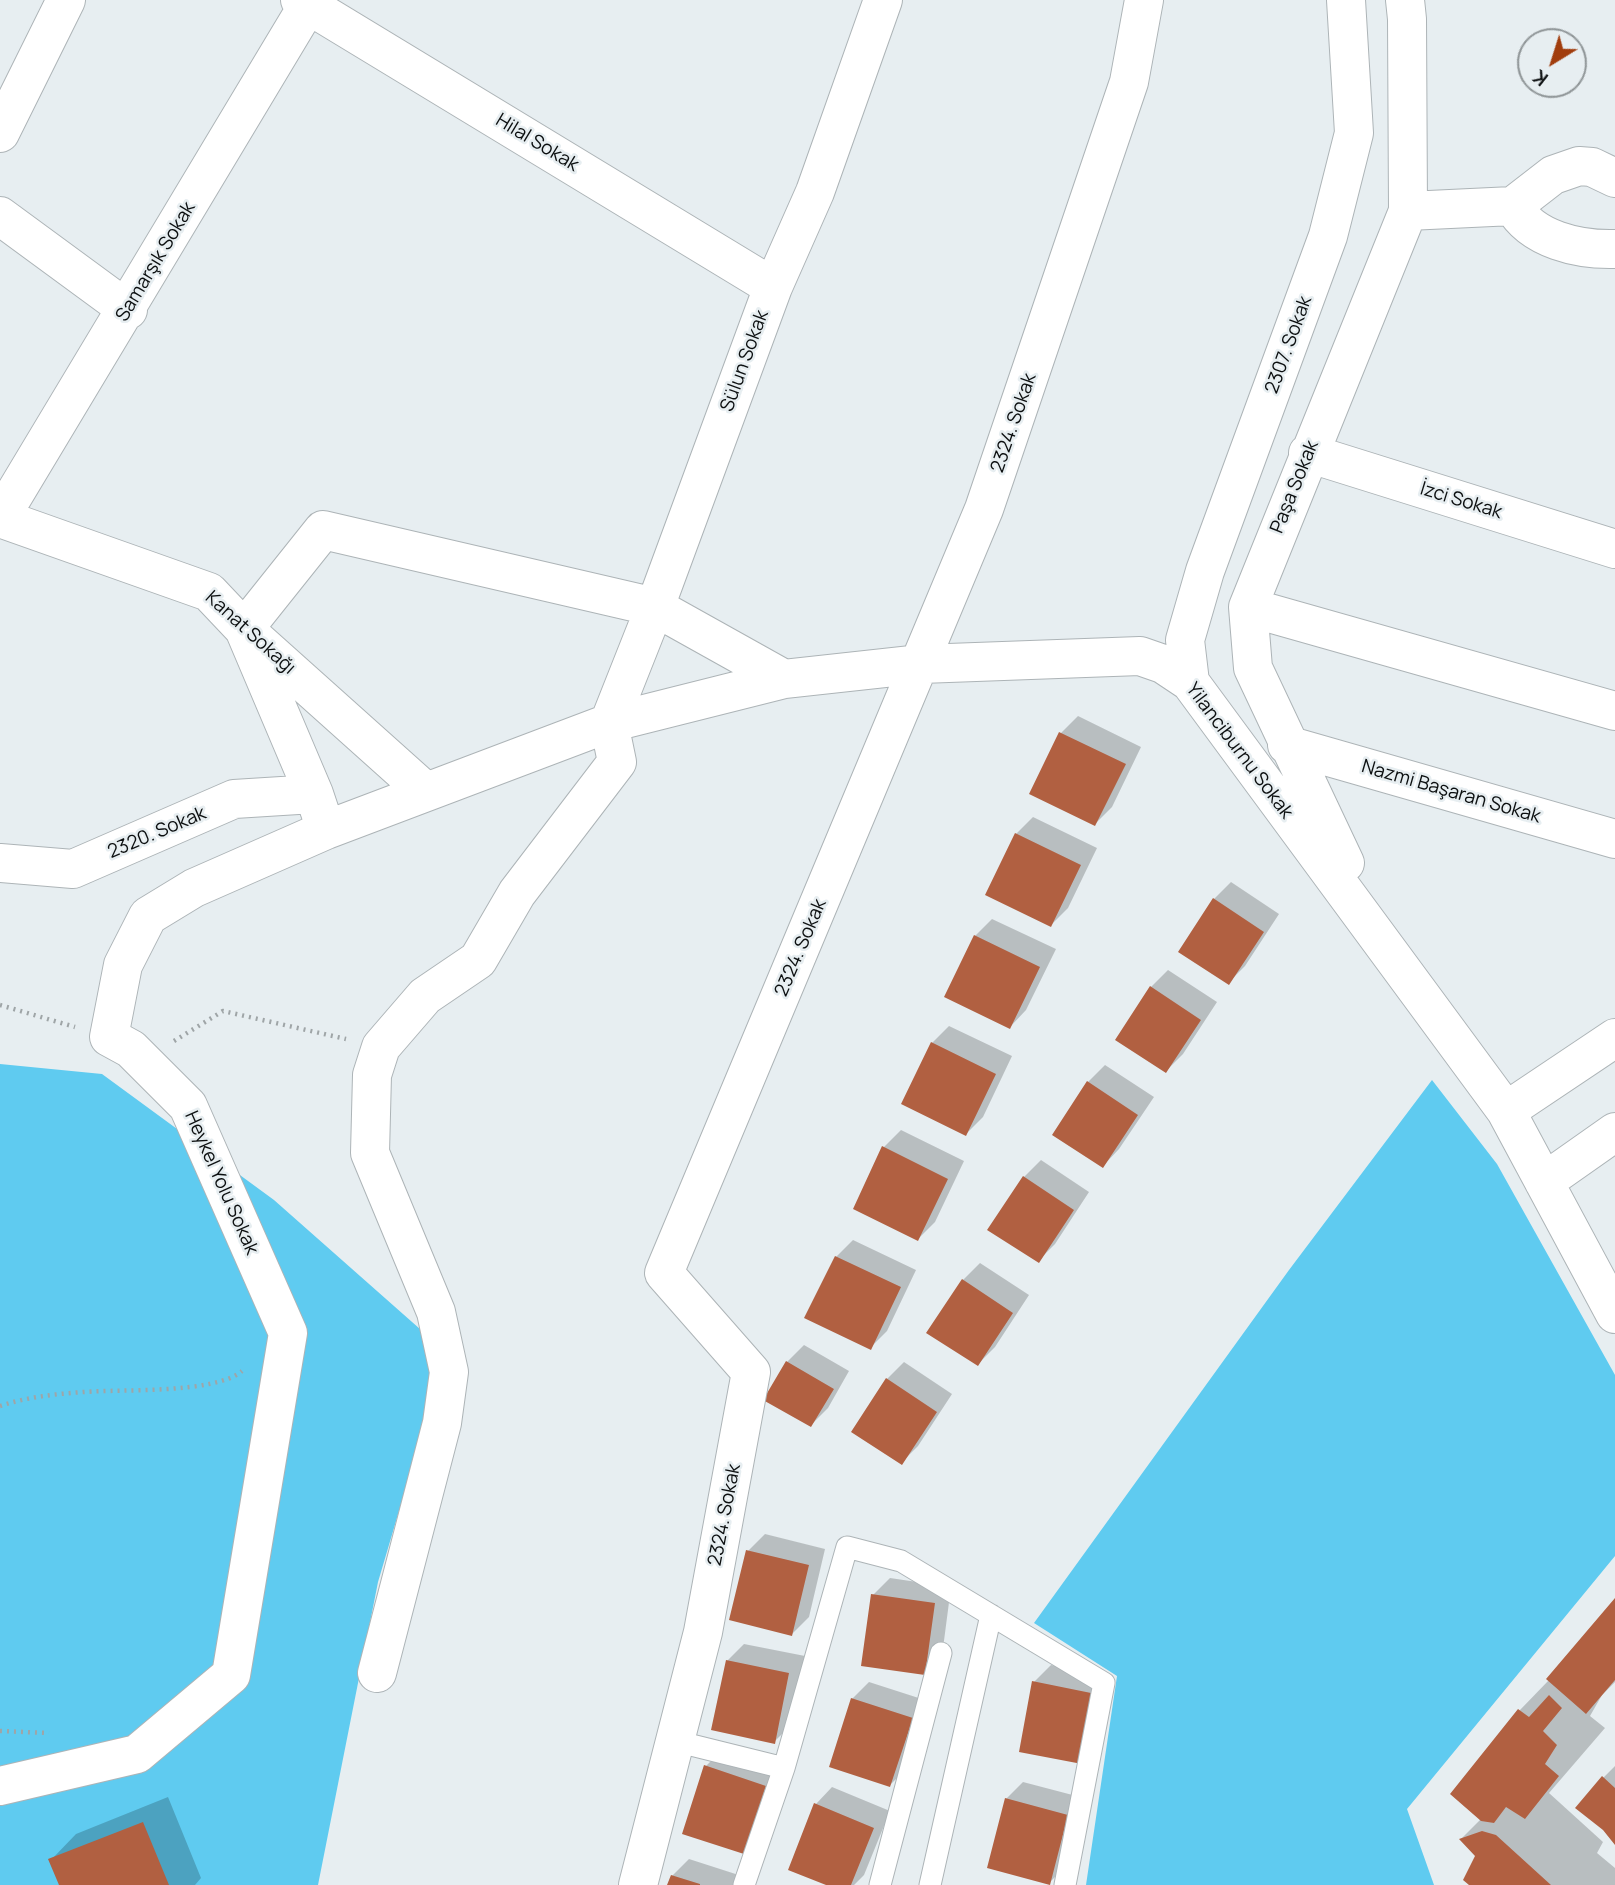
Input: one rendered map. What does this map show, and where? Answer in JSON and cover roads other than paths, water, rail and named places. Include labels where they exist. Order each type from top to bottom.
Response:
[{"type":"street","points":[[43,0],[43,46]]},
{"type":"street","points":[[0,133],[66,0]]},
{"type":"street","name":"2324. Sokak","points":[[638,1885],[703,1632],[751,1372],[664,1273],[984,509],[1129,82],[1144,0]]},
{"type":"street","name":"2307. Sokak","points":[[1190,682],[1185,640],[1205,571],[1328,236],[1354,133],[1346,0]]},
{"type":"street","name":"Paşa Sokak","points":[[1391,956],[1287,745],[1253,668],[1248,607],[1408,211],[1405,0]]},
{"type":"street","name":"Sülun Sokak","points":[[609,723],[655,607],[773,287],[815,192],[877,3]]},
{"type":"street","name":"Hilal Sokak","points":[[322,6],[773,287]]},
{"type":"street","name":"Samarşık Sokak","points":[[0,518],[128,310],[322,6]]},
{"type":"street","points":[[1408,211],[1513,206],[1564,170],[1592,167],[1615,177]]},
{"type":"street","points":[[1513,206],[1519,215],[1541,233],[1587,248],[1615,249]]},
{"type":"street","points":[[0,216],[128,310]]},
{"type":"street","name":"İzci Sokak","points":[[1308,453],[1615,549]]},
{"type":"street","name":"Kanat Sokağı","points":[[0,518],[209,593],[244,629],[426,792]]},
{"type":"street","points":[[377,1673],[442,1423],[449,1372],[436,1312],[370,1153],[372,1075],[381,1047],[425,996],[478,960],[517,893],[617,762],[609,723],[326,830],[314,794],[244,629],[323,530],[655,607],[784,679]]},
{"type":"street","points":[[1248,607],[1615,711]]},
{"type":"street","name":"Yilanciburnu Sokak","points":[[609,723],[784,679],[921,664],[1140,656],[1163,664],[1190,682],[1506,1111],[1615,1314]]},
{"type":"street","name":"Nazmi Başaran Sokak","points":[[1287,745],[1615,839]]},
{"type":"street","name":"2320. Sokak","points":[[0,863],[73,869],[233,799],[314,794]]},
{"type":"street","name":"Heykel Yolu Sokak","points":[[0,1786],[137,1754],[231,1675],[288,1333],[188,1106],[131,1049],[109,1037],[123,965],[148,916],[194,888],[326,830]]},
{"type":"street","points":[[1506,1111],[1615,1038]]},
{"type":"street","points":[[1544,1182],[1615,1132]]},
{"type":"lane","points":[[744,1885],[784,1768],[847,1547],[901,1561],[1104,1684],[1065,1885]]},
{"type":"lane","points":[[930,1885],[991,1615]]},
{"type":"lane","points":[[880,1885],[941,1653]]},
{"type":"lane","points":[[675,1741],[784,1768]]}]
